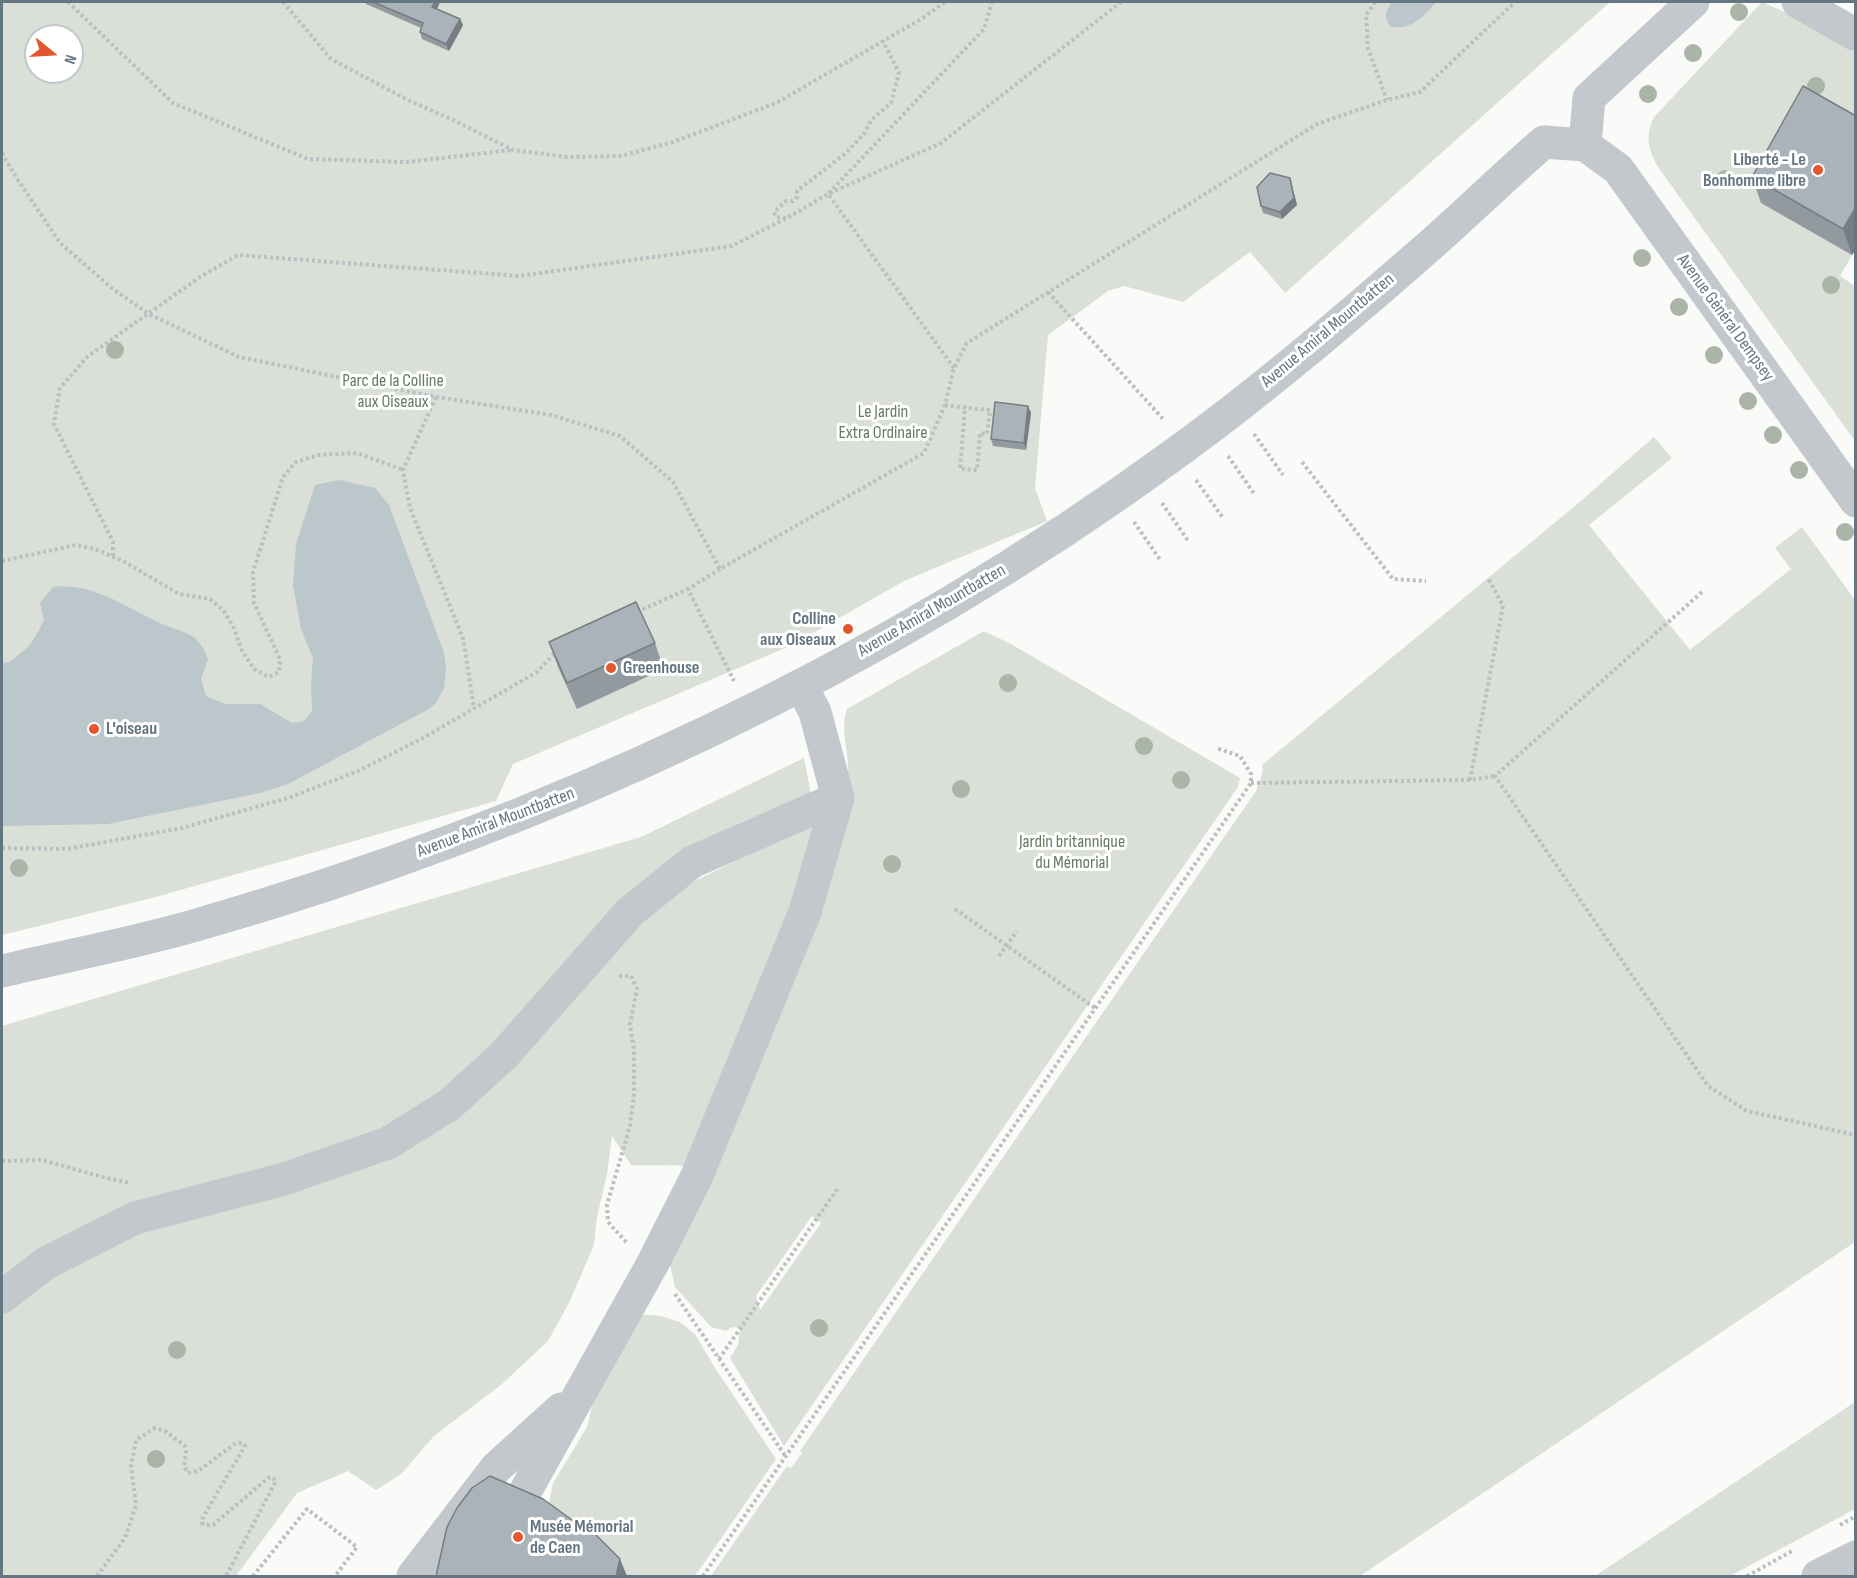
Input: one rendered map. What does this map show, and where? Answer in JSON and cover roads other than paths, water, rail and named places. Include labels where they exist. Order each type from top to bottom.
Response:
[{"type":"street","points":[[1798,2],[1856,35]]},
{"type":"street","points":[[1585,145],[1589,98],[1688,3]]},
{"type":"street","name":"Avenue Amiral Mountbatten","points":[[2,971],[188,928],[302,893],[450,843],[604,780],[801,685],[978,586],[1176,454],[1273,378],[1420,254],[1544,142],[1585,145]]},
{"type":"street","name":"Avenue Général Dempsey","points":[[1585,145],[1618,169],[1856,501]]},
{"type":"street","points":[[516,1508],[653,1263],[696,1178],[805,912],[838,798],[816,712],[801,685]]},
{"type":"street","points":[[2,1297],[46,1263],[135,1218],[284,1179],[388,1143],[449,1105],[504,1055],[630,912],[692,862],[838,798]]},
{"type":"street","points":[[413,1576],[496,1468],[582,1390]]},
{"type":"street","points":[[1818,1576],[1856,1557]]},
{"type":"place","name":"Liberté - Le Bonhomme libre","points":[[1818,170]]},
{"type":"place","name":"Colline aux Oiseaux","points":[[848,629]]},
{"type":"place","name":"Greenhouse","points":[[611,668]]},
{"type":"place","name":"L'oiseau","points":[[94,729]]},
{"type":"place","name":"Musée Mémorial de Caen","points":[[518,1537]]},
{"type":"park label","name":"Parc de la Colline aux Oiseaux","points":[[393,391]]},
{"type":"park label","name":"Le Jardin Extra Ordinaire","points":[[883,422]]},
{"type":"park label","name":"Jardin britannique du Mémorial","points":[[1072,852]]}]
